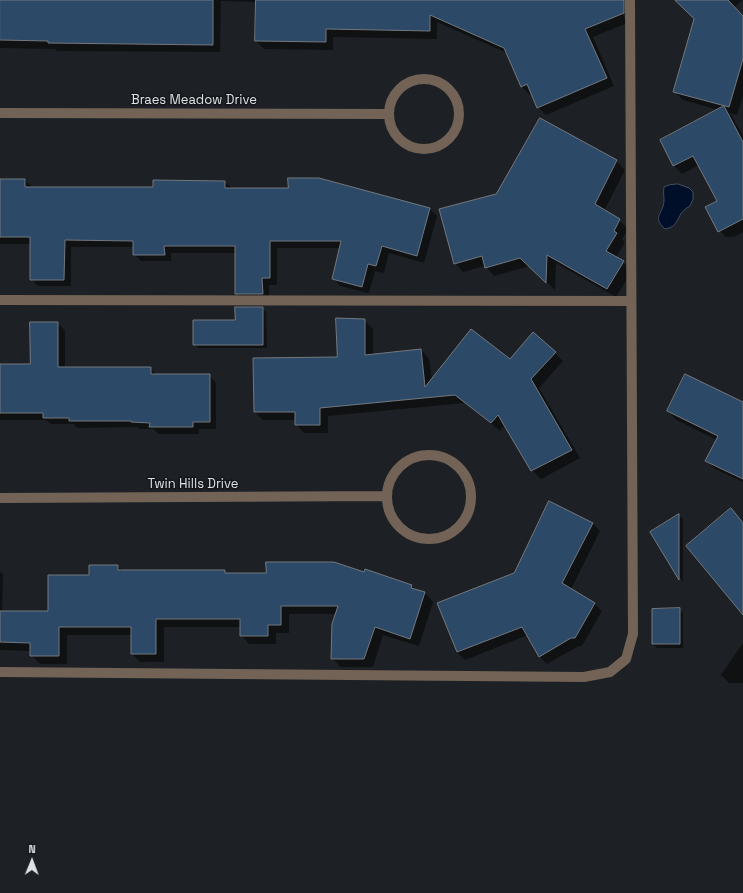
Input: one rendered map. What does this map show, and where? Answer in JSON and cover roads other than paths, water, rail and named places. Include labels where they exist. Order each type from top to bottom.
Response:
[{"type":"street","points":[[0,672],[584,677],[610,672],[626,659],[633,634],[630,0]]},
{"type":"street","points":[[424,79],[438,82],[449,90],[456,101],[459,115],[456,128],[448,139],[437,146],[424,149],[410,146],[399,138],[391,127],[389,114],[392,101],[399,89],[411,82],[424,79]]},
{"type":"street","name":"Braes Meadow Drive","points":[[0,112],[389,114]]},
{"type":"street","points":[[0,300],[631,301]]},
{"type":"street","points":[[430,454],[446,458],[460,467],[469,481],[472,498],[468,514],[459,528],[445,537],[428,540],[412,536],[398,526],[389,512],[386,496],[390,479],[399,466],[413,457],[430,454]]},
{"type":"street","name":"Twin Hills Drive","points":[[0,498],[386,496]]},
{"type":"water","points":[[678,184],[689,188],[693,192],[693,199],[690,206],[682,212],[674,226],[665,229],[659,221],[659,215],[664,200],[664,187]]}]
